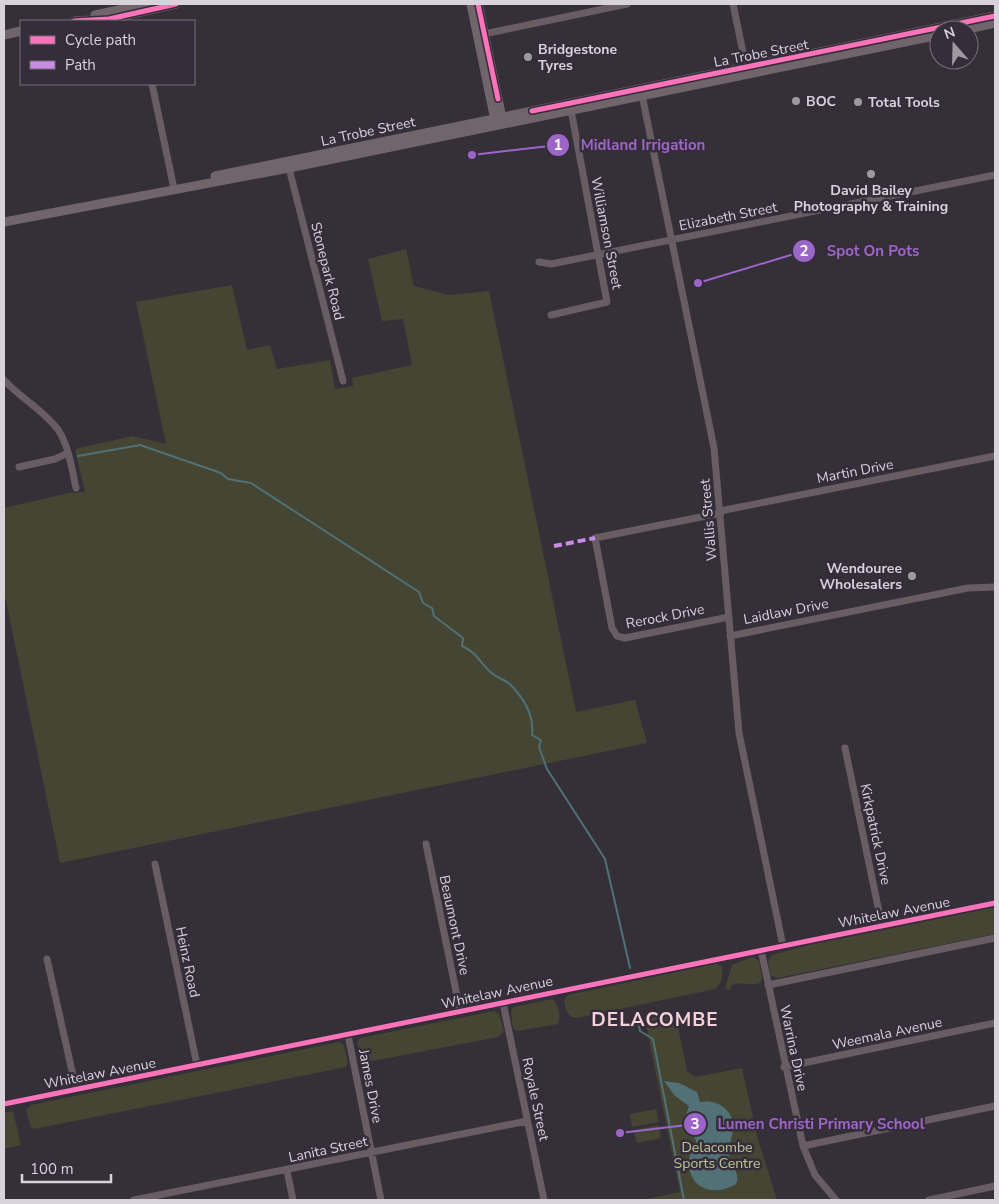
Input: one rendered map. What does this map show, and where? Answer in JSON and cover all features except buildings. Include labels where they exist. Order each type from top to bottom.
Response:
[{"type":"main road","points":[[99,20],[142,7],[176,4]]},
{"type":"main road","points":[[471,4],[481,34]]},
{"type":"main road","points":[[478,4],[481,34],[499,121]]},
{"type":"main road","name":"La Trobe Street","points":[[746,71],[995,16]]},
{"type":"main road","points":[[979,26],[995,23]]},
{"type":"main road","points":[[4,35],[20,32]]},
{"type":"main road","name":"La Trobe Street","points":[[4,223],[642,91],[929,37]]},
{"type":"street","points":[[481,34],[627,4]]},
{"type":"street","points":[[733,4],[746,71]]},
{"type":"street","points":[[152,85],[173,187]]},
{"type":"street","name":"Wallis Street","points":[[642,91],[714,448],[739,733],[783,946]]},
{"type":"street","name":"Williamson Street","points":[[550,314],[608,302],[570,107]]},
{"type":"street","name":"Stonepark Road","points":[[288,165],[343,381]]},
{"type":"street","name":"Elizabeth Street","points":[[539,262],[551,264],[995,175]]},
{"type":"street","points":[[4,380],[40,411],[59,432],[68,453],[76,488]]},
{"type":"street","points":[[19,467],[55,459],[68,453]]},
{"type":"street","name":"Martin Drive","points":[[595,538],[995,456]]},
{"type":"street","name":"Rerock Drive","points":[[595,538],[612,628],[618,636],[625,638],[729,617]]},
{"type":"street","name":"Laidlaw Drive","points":[[730,636],[968,588],[995,587]]},
{"type":"street","name":"Kirkpatrick Drive","points":[[845,748],[882,926]]},
{"type":"street","name":"Beaumont Drive","points":[[426,844],[460,1011]]},
{"type":"street","name":"Heinz Road","points":[[155,864],[198,1065]]},
{"type":"street","name":"Whitelaw Avenue","points":[[4,1104],[995,903]]},
{"type":"street","points":[[768,985],[995,938]]},
{"type":"street","name":"Warrina Drive","points":[[761,950],[784,1067],[803,1146],[815,1175],[835,1200]]},
{"type":"street","points":[[47,959],[76,1089]]},
{"type":"street","name":"Royale Street","points":[[503,1003],[544,1200]]},
{"type":"street","name":"Weemala Avenue","points":[[784,1067],[995,1023]]},
{"type":"street","name":"James Drive","points":[[348,1035],[380,1200]]},
{"type":"street","points":[[803,1146],[995,1106]]},
{"type":"street","name":"Lanita Street","points":[[134,1200],[287,1171],[528,1121]]},
{"type":"street","points":[[287,1171],[293,1200]]},
{"type":"street","points":[[929,1200],[995,1186]]},
{"type":"green space","points":[[406,249],[414,286],[449,295],[489,291],[576,712],[635,700],[647,743],[60,863],[4,591],[4,508],[69,493],[85,492],[75,449],[133,436],[166,444],[136,302],[232,285],[247,350],[270,345],[277,369],[330,360],[335,389],[353,386],[352,378],[412,365],[403,319],[382,321],[368,259]]},
{"type":"green space","points":[[991,908],[995,909],[995,934],[777,978],[770,975],[768,961],[772,955],[809,945]]},
{"type":"green space","points":[[752,957],[759,961],[761,982],[757,984],[735,984],[731,986],[730,990],[725,989],[732,965]]},
{"type":"green space","points":[[715,964],[722,966],[722,979],[715,989],[577,1018],[571,1017],[566,1010],[564,1000],[568,995]]},
{"type":"green space","points":[[552,999],[559,1011],[558,1024],[517,1031],[513,1028],[511,1011],[514,1007]]},
{"type":"green space","points":[[494,1011],[499,1014],[504,1032],[498,1037],[362,1063],[357,1042],[360,1038]]},
{"type":"green space","name":"Delacombe Sports Centre","points":[[675,1012],[687,1071],[695,1077],[742,1068],[757,1136],[777,1200],[642,1200],[680,1192],[645,1019]]},
{"type":"green space","points":[[339,1042],[344,1045],[348,1063],[346,1067],[34,1129],[31,1127],[26,1110],[31,1105]]},
{"type":"green space","points":[[656,1109],[659,1122],[632,1127],[630,1114]]},
{"type":"green space","points":[[13,1111],[21,1145],[4,1149],[4,1113]]},
{"type":"green space","points":[[659,1125],[661,1138],[637,1143],[634,1130]]},
{"type":"water","points":[[664,1081],[679,1083],[697,1092],[700,1102],[706,1101],[718,1104],[731,1116],[733,1132],[729,1152],[737,1177],[736,1184],[720,1190],[712,1190],[698,1185],[693,1179],[689,1162],[696,1140],[684,1120],[689,1106],[675,1096]]},
{"type":"waterway","points":[[78,456],[140,445],[221,473],[228,479],[251,483],[419,592],[423,603],[432,608],[434,616],[463,638],[462,646],[472,652],[493,674],[510,684],[524,701],[530,714],[532,735],[541,740],[539,747],[547,769],[605,859],[630,968]]},
{"type":"waterway","points":[[638,1020],[640,1031],[653,1039],[684,1200]]},
{"type":"marked path","points":[[554,546],[595,538]]},
{"type":"cycle path","points":[[92,20],[109,19],[176,4]]},
{"type":"cycle path","points":[[478,4],[498,99]]},
{"type":"cycle path","points":[[532,111],[995,16]]},
{"type":"cycle path","points":[[4,1104],[995,903]]},
{"type":"place","name":"Bridgestone Tyres","points":[[528,57]]},
{"type":"place","name":"BOC","points":[[796,101]]},
{"type":"place","name":"Total Tools","points":[[858,102]]},
{"type":"place","name":"Midland Irrigation","points":[[472,155]]},
{"type":"place","name":"David Bailey Photography & Training","points":[[871,174]]},
{"type":"place","name":"Spot On Pots","points":[[698,283]]},
{"type":"place","name":"Wendouree Wholesalers","points":[[912,576]]},
{"type":"place","name":"Lumen Christi Primary School","points":[[620,1133]]},
{"type":"district","name":"DELACOMBE","points":[[655,1019]]}]
